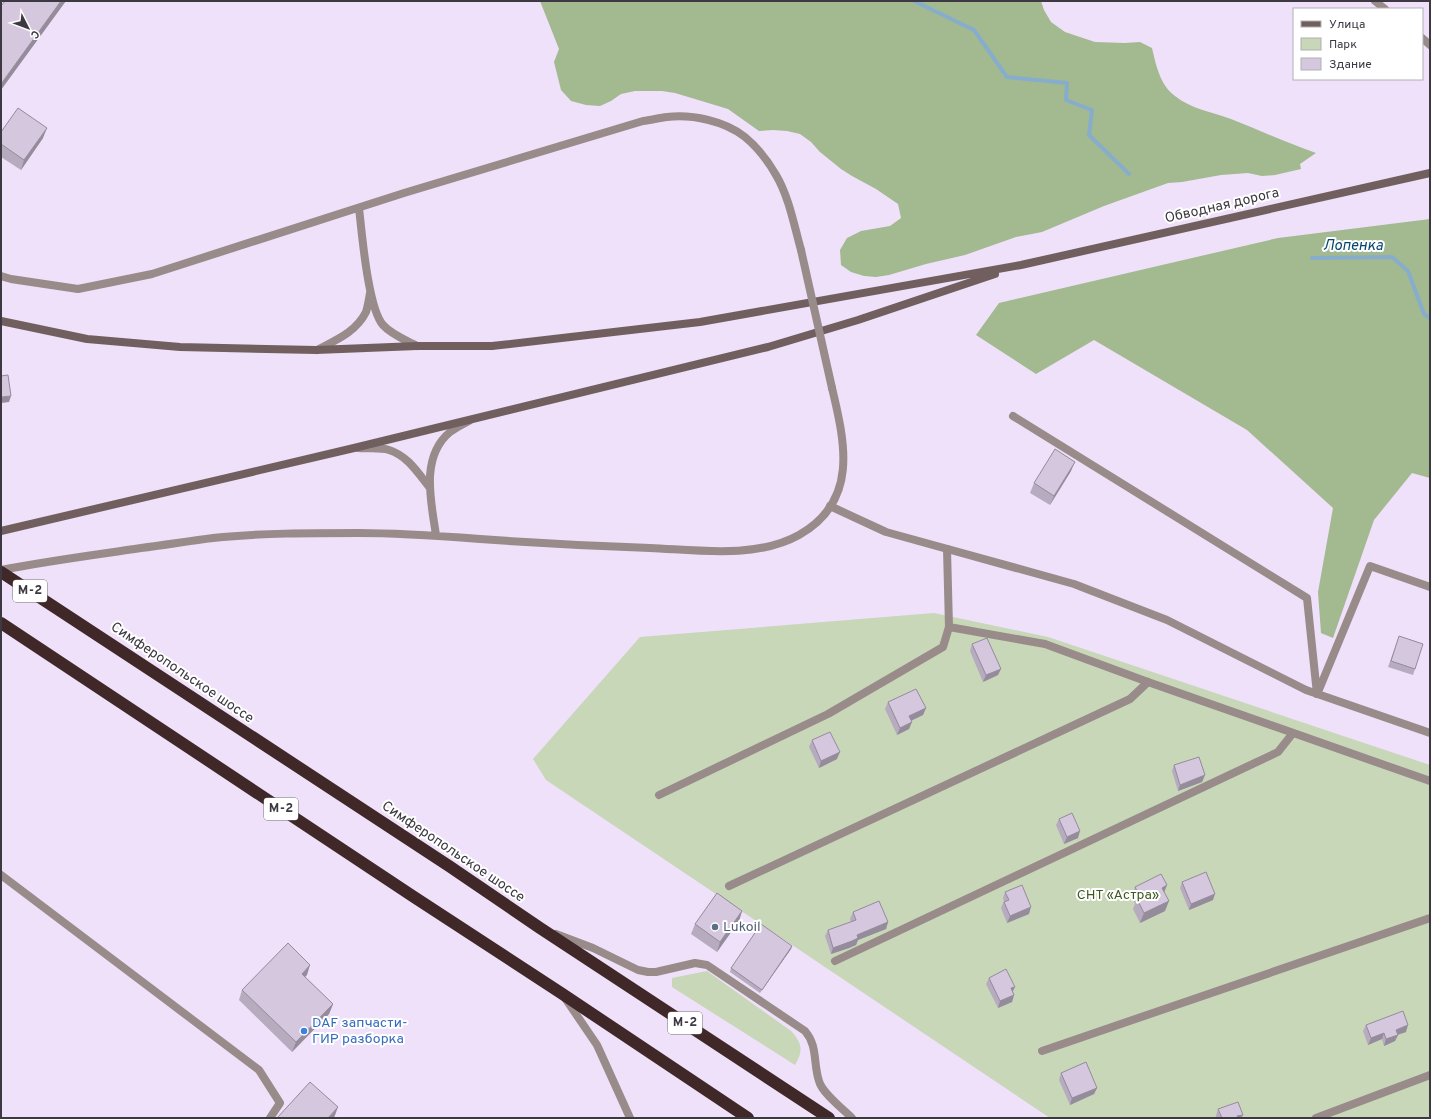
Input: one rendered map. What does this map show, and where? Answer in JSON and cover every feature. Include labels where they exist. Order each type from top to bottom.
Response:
[{"type":"highway","name":"Симферопольское шоссе","points":[[1,571],[829,1118]]},
{"type":"highway","name":"М-2","points":[[1,623],[748,1118]]},
{"type":"main road","name":"Обводная дорога","points":[[1021,265],[1430,173]]},
{"type":"main road","points":[[1,322],[87,339],[180,347],[316,350],[417,346],[492,346],[700,322],[1021,265]]},
{"type":"main road","points":[[1,531],[354,448],[768,347],[858,320],[1021,265]]},
{"type":"street","points":[[1375,1],[1384,8]]},
{"type":"street","points":[[1,276],[11,279],[78,289],[152,274],[412,190],[643,121],[668,117],[686,117],[707,120],[725,126],[744,137],[760,152],[776,175],[779,182],[787,202],[801,250],[840,424],[844,449],[844,462],[840,487],[830,506],[817,523],[797,536],[765,548],[724,551],[601,547],[436,535],[361,533],[283,534],[214,538],[46,562],[1,571]]},
{"type":"street","points":[[359,208],[371,293],[376,312],[383,325],[396,335],[417,346]]},
{"type":"street","points":[[316,350],[344,337],[357,325],[366,311],[371,293]]},
{"type":"street","points":[[1013,416],[1307,598],[1317,694]]},
{"type":"street","points":[[436,535],[430,488],[431,467],[438,446],[450,432],[472,419]]},
{"type":"street","points":[[354,448],[388,450],[402,456],[414,466],[430,488]]},
{"type":"street","points":[[830,506],[886,532],[1074,584],[1160,617],[1306,690],[1430,734]]},
{"type":"street","points":[[659,795],[828,714],[943,647],[949,627],[947,549]]},
{"type":"street","points":[[1317,694],[1370,566],[1430,587]]},
{"type":"street","points":[[949,627],[1045,644],[1148,682],[1430,781]]},
{"type":"street","points":[[729,886],[1130,699],[1148,682]]},
{"type":"street","points":[[835,961],[1278,752],[1293,733]]},
{"type":"street","points":[[1,875],[259,1070],[280,1103],[270,1118]]},
{"type":"street","points":[[1042,1051],[1430,918]]},
{"type":"street","points":[[540,928],[593,948],[638,970],[656,972],[695,964],[707,965],[805,1031],[813,1042],[819,1082],[821,1086],[824,1091],[852,1118]]},
{"type":"street","points":[[561,993],[597,1045],[630,1118]]},
{"type":"street","points":[[1316,1118],[1430,1075]]},
{"type":"green space","points":[[540,1],[1041,1],[1051,22],[1065,32],[1095,42],[1140,42],[1152,48],[1162,80],[1175,96],[1188,104],[1231,119],[1316,153],[1300,164],[1301,169],[1275,175],[1262,176],[1248,173],[1221,175],[1168,183],[1104,206],[1042,232],[1016,237],[965,255],[926,264],[889,275],[876,277],[864,276],[851,272],[841,265],[840,250],[847,238],[861,231],[890,226],[901,218],[898,204],[876,189],[841,169],[800,134],[787,131],[759,131],[728,109],[675,93],[662,91],[635,91],[621,94],[600,106],[586,105],[571,101],[561,90],[554,62],[559,49]]},
{"type":"green space","points":[[1430,219],[1430,478],[1412,473],[1374,520],[1333,638],[1321,633],[1318,592],[1333,508],[1247,430],[1094,340],[1036,374],[976,335],[999,303],[1278,238]]},
{"type":"green space","name":"СНТ «Астра»","points":[[934,613],[1048,637],[1430,765],[1430,1118],[1050,1118],[546,780],[533,759],[640,637]]},
{"type":"green space","points":[[707,971],[791,1031],[800,1044],[800,1052],[795,1065],[672,987],[672,978]]},
{"type":"building","points":[[5,1],[61,1],[1,84],[1,6]]},
{"type":"building","points":[[18,108],[47,128],[24,160],[1,144],[1,132]]},
{"type":"building","points":[[8,375],[11,396],[1,397],[1,376]]},
{"type":"building","points":[[1055,449],[1075,462],[1054,496],[1034,483]]},
{"type":"building","points":[[1399,636],[1423,644],[1415,669],[1391,661]]},
{"type":"building","points":[[987,638],[1001,669],[986,675],[972,644]]},
{"type":"building","points":[[916,689],[926,708],[909,716],[912,722],[900,728],[888,702]]},
{"type":"building","points":[[830,732],[840,752],[821,761],[812,740]]},
{"type":"building","points":[[1199,757],[1205,775],[1180,785],[1174,765]]},
{"type":"building","points":[[1072,813],[1080,831],[1067,837],[1059,819]]},
{"type":"building","points":[[1206,872],[1215,894],[1191,904],[1182,882]]},
{"type":"building","points":[[1161,874],[1167,885],[1162,888],[1169,901],[1144,913],[1137,899],[1140,897],[1135,887]]},
{"type":"building","points":[[1022,885],[1031,907],[1010,916],[1004,902],[1009,900],[1005,892]]},
{"type":"building","name":"Lukoil","points":[[717,893],[742,911],[720,942],[695,924]]},
{"type":"building","points":[[879,901],[888,922],[857,935],[858,938],[852,941],[833,948],[828,930],[856,920],[853,912]]},
{"type":"building","points":[[761,924],[792,946],[762,990],[731,968]]},
{"type":"building","points":[[288,943],[310,965],[302,974],[333,1004],[296,1042],[242,990]]},
{"type":"building","points":[[1006,969],[1015,987],[1011,988],[1014,995],[1000,1001],[989,978]]},
{"type":"building","points":[[1403,1011],[1408,1025],[1396,1030],[1398,1035],[1386,1039],[1384,1033],[1371,1038],[1366,1025]]},
{"type":"building","points":[[1086,1062],[1097,1088],[1072,1098],[1061,1073]]},
{"type":"building","points":[[310,1082],[338,1107],[328,1118],[277,1118]]},
{"type":"building","points":[[1238,1102],[1243,1115],[1237,1116],[1238,1118],[1222,1118],[1218,1109]]},
{"type":"waterway","name":"Лопенка","points":[[914,1],[974,30],[1007,77],[1067,83],[1066,100],[1092,110],[1089,135],[1129,174]]},
{"type":"waterway","name":"Лопенка","points":[[1312,258],[1392,257],[1408,271],[1424,314],[1430,318]]},
{"type":"place","name":"Lukoil","points":[[715,927]]},
{"type":"place","name":"DAF запчасти- ГИР разборка","points":[[304,1031]]}]
